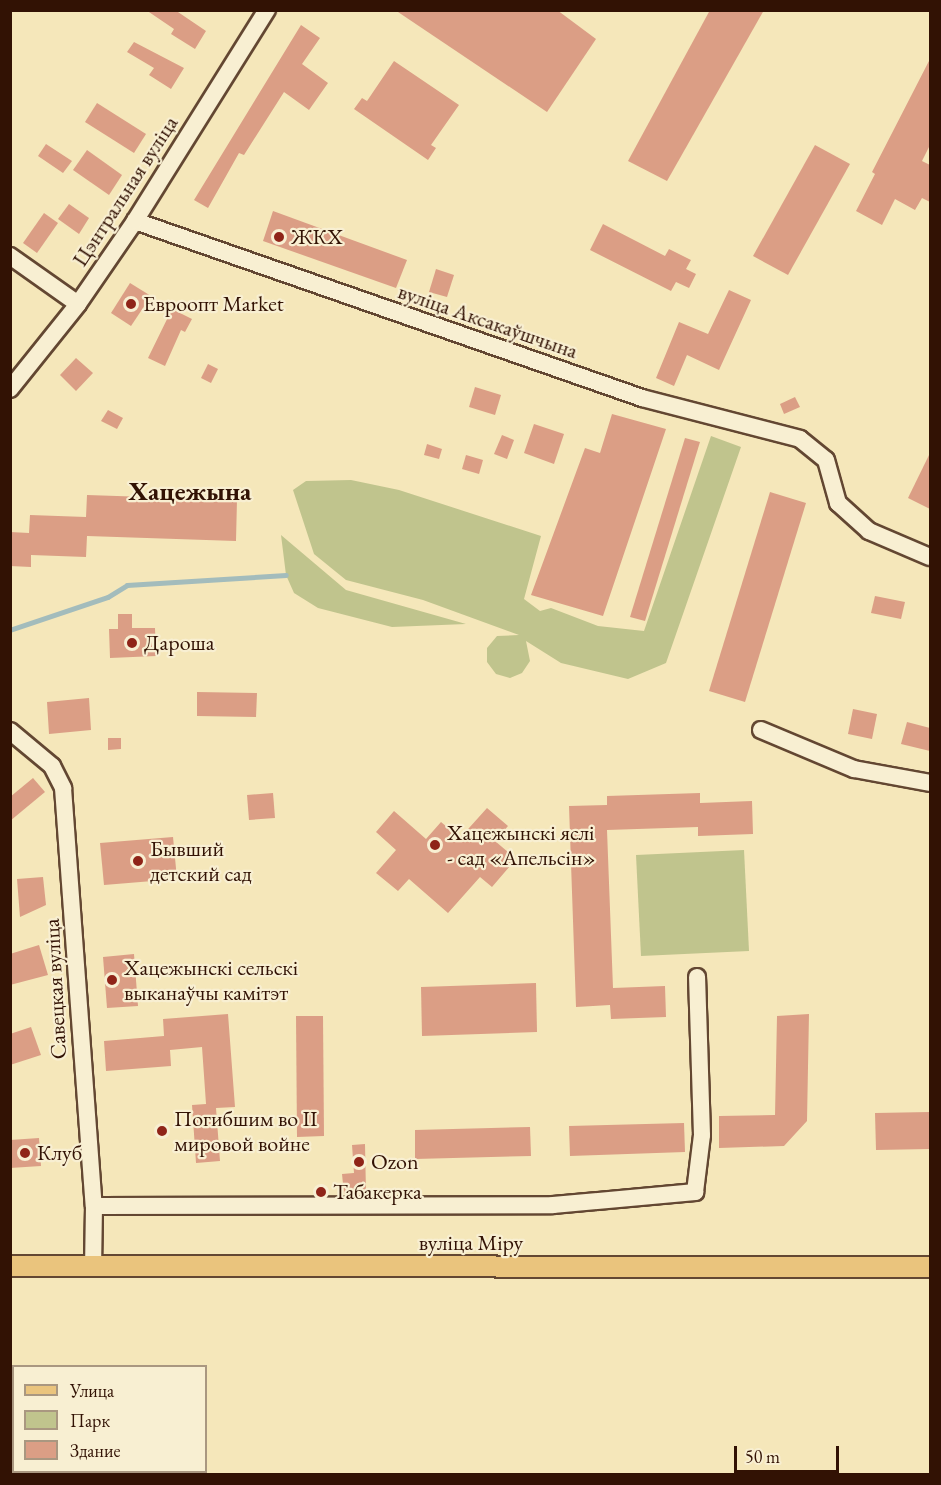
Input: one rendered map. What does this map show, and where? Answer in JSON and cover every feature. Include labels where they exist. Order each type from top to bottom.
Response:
[{"type":"main road","name":"вуліца Міру","points":[[10,1266],[930,1267]]},
{"type":"street","name":"Цэнтральная вуліца","points":[[10,389],[78,304],[135,221],[267,10]]},
{"type":"street","name":"вуліца Аксакаўшчына","points":[[135,221],[642,398],[800,439],[826,460],[838,503],[869,531],[930,557]]},
{"type":"street","points":[[10,256],[78,304]]},
{"type":"street","name":"Савецкая вуліца","points":[[10,730],[52,766],[63,788],[94,1206],[93,1267]]},
{"type":"street","points":[[761,730],[854,769],[930,783]]},
{"type":"street","name":"вуліца Міру","points":[[94,1206],[553,1205],[695,1192],[702,1134],[697,976]]},
{"type":"green space","points":[[711,436],[741,447],[666,663],[628,679],[561,663],[526,641],[530,661],[522,673],[510,678],[496,674],[487,662],[487,648],[497,636],[519,635],[423,600],[346,580],[314,554],[293,490],[306,481],[351,480],[399,490],[541,536],[524,599],[540,611],[551,608],[598,626],[644,631]]},
{"type":"green space","points":[[281,535],[346,590],[466,624],[392,627],[318,608],[294,593],[286,575]]},
{"type":"green space","points":[[744,850],[749,951],[641,956],[636,855]]},
{"type":"building","points":[[146,10],[175,10],[206,31],[195,49],[171,34],[174,29]]},
{"type":"building","points":[[395,10],[557,10],[596,39],[547,112]]},
{"type":"building","points":[[710,10],[764,10],[667,181],[628,161]]},
{"type":"building","points":[[301,25],[320,38],[302,64],[328,83],[309,110],[284,92],[244,155],[239,153],[208,208],[194,200]]},
{"type":"building","points":[[134,42],[184,68],[171,89],[149,75],[154,68],[127,52]]},
{"type":"building","points":[[930,59],[930,145],[922,161],[930,165],[930,202],[922,198],[915,210],[895,199],[882,225],[856,211],[875,174],[872,172]]},
{"type":"building","points":[[394,61],[459,105],[431,145],[436,148],[428,160],[354,109],[362,98],[367,101]]},
{"type":"building","points":[[97,103],[146,134],[134,153],[85,122]]},
{"type":"building","points":[[46,144],[72,161],[63,173],[38,156]]},
{"type":"building","points":[[815,145],[850,164],[788,275],[753,256]]},
{"type":"building","points":[[87,150],[122,175],[109,195],[73,170]]},
{"type":"building","points":[[69,204],[89,218],[79,234],[58,219]]},
{"type":"building","points":[[273,211],[407,260],[396,288],[263,241]]},
{"type":"building","points":[[44,213],[58,223],[37,253],[23,243]]},
{"type":"building","points":[[603,224],[665,256],[669,249],[691,260],[686,269],[696,274],[689,288],[676,282],[671,291],[590,250]]},
{"type":"building","points":[[436,269],[454,275],[447,297],[429,292]]},
{"type":"building","name":"Евроопт Market","points":[[130,283],[151,296],[131,326],[111,313]]},
{"type":"building","points":[[729,290],[751,300],[719,370],[687,355],[674,386],[656,378],[679,322],[708,334]]},
{"type":"building","points":[[172,309],[192,319],[185,332],[181,330],[165,366],[148,358]]},
{"type":"building","points":[[76,358],[93,373],[76,391],[60,375]]},
{"type":"building","points":[[208,364],[218,369],[211,383],[201,378]]},
{"type":"building","points":[[475,387],[501,395],[495,415],[469,407]]},
{"type":"building","points":[[795,397],[800,407],[784,414],[780,404]]},
{"type":"building","points":[[108,410],[123,418],[117,429],[101,421]]},
{"type":"building","points":[[612,414],[666,429],[603,616],[531,595],[585,448],[600,453]]},
{"type":"building","points":[[534,424],[564,434],[554,464],[524,453]]},
{"type":"building","points":[[502,435],[514,440],[507,459],[494,454]]},
{"type":"building","points":[[685,438],[700,442],[645,621],[630,617]]},
{"type":"building","points":[[427,444],[442,449],[439,459],[424,455]]},
{"type":"building","points":[[930,453],[930,509],[908,498]]},
{"type":"building","points":[[466,455],[483,460],[479,474],[462,469]]},
{"type":"building","points":[[770,492],[806,503],[745,702],[709,691]]},
{"type":"building","points":[[87,495],[237,500],[236,541],[87,536],[86,557],[31,555],[31,567],[10,566],[10,532],[29,533],[30,515],[86,517]]},
{"type":"building","points":[[875,596],[905,602],[901,619],[871,613]]},
{"type":"building","name":"Дароша","points":[[118,614],[132,614],[132,628],[155,628],[156,656],[110,658],[109,629],[118,629]]},
{"type":"building","points":[[197,692],[257,693],[256,717],[197,716]]},
{"type":"building","points":[[89,698],[91,730],[49,734],[47,702]]},
{"type":"building","points":[[853,709],[877,714],[872,739],[848,734]]},
{"type":"building","points":[[907,722],[930,728],[930,751],[901,744]]},
{"type":"building","points":[[108,738],[121,738],[121,749],[108,750]]},
{"type":"building","points":[[33,778],[45,792],[10,821],[10,797]]},
{"type":"building","points":[[273,793],[275,818],[249,820],[247,795]]},
{"type":"building","points":[[700,793],[700,803],[752,801],[753,834],[698,836],[698,827],[607,830],[613,988],[665,986],[666,1017],[611,1019],[610,1005],[576,1007],[569,806],[607,805],[607,796]]},
{"type":"building","points":[[487,808],[508,826],[495,841],[516,859],[492,887],[480,877],[448,913],[409,879],[398,891],[376,873],[396,850],[376,832],[394,811],[426,839],[441,822],[460,838]]},
{"type":"building","name":"Бывший детский сад","points":[[173,837],[177,879],[104,885],[100,843]]},
{"type":"building","points":[[43,877],[46,905],[20,917],[17,879]]},
{"type":"building","points":[[39,945],[48,975],[10,985],[10,954]]},
{"type":"building","points":[[134,954],[138,1006],[107,1008],[103,957]]},
{"type":"building","points":[[536,983],[537,1032],[422,1036],[421,987]]},
{"type":"building","points":[[228,1014],[235,1107],[216,1108],[220,1161],[196,1163],[192,1105],[206,1104],[202,1047],[170,1050],[171,1066],[106,1071],[104,1041],[164,1036],[163,1019]]},
{"type":"building","points":[[809,1014],[807,1121],[784,1146],[719,1148],[719,1116],[775,1115],[777,1016]]},
{"type":"building","points":[[296,1016],[323,1016],[324,1136],[297,1137]]},
{"type":"building","points":[[31,1027],[41,1055],[10,1065],[10,1034]]},
{"type":"building","points":[[930,1112],[930,1149],[876,1150],[875,1113]]},
{"type":"building","points":[[684,1123],[685,1152],[570,1156],[569,1126]]},
{"type":"building","points":[[530,1127],[531,1156],[415,1159],[415,1130]]},
{"type":"building","name":"Клуб","points":[[39,1138],[41,1166],[10,1168],[10,1140]]},
{"type":"building","points":[[365,1144],[366,1193],[344,1194],[342,1174],[354,1173],[352,1145]]},
{"type":"waterway","points":[[10,630],[108,597],[127,585],[286,575]]},
{"type":"place","name":"ЖКХ","points":[[279,237]]},
{"type":"place","name":"Евроопт Market","points":[[131,304]]},
{"type":"place","name":"Дароша","points":[[132,643]]},
{"type":"place","name":"Хацежынскі яслі - сад «Апельсін»","points":[[435,845]]},
{"type":"place","name":"Бывший детский сад","points":[[138,861]]},
{"type":"place","name":"Хацежынскі сельскі выканаўчы камітэт","points":[[112,980]]},
{"type":"place","name":"Погибшим во II мировой войне","points":[[162,1131]]},
{"type":"place","name":"Клуб","points":[[25,1153]]},
{"type":"place","name":"Ozon","points":[[359,1162]]},
{"type":"place","name":"Табакерка","points":[[321,1192]]},
{"type":"district","name":"Хацежына","points":[[190,492]]}]
